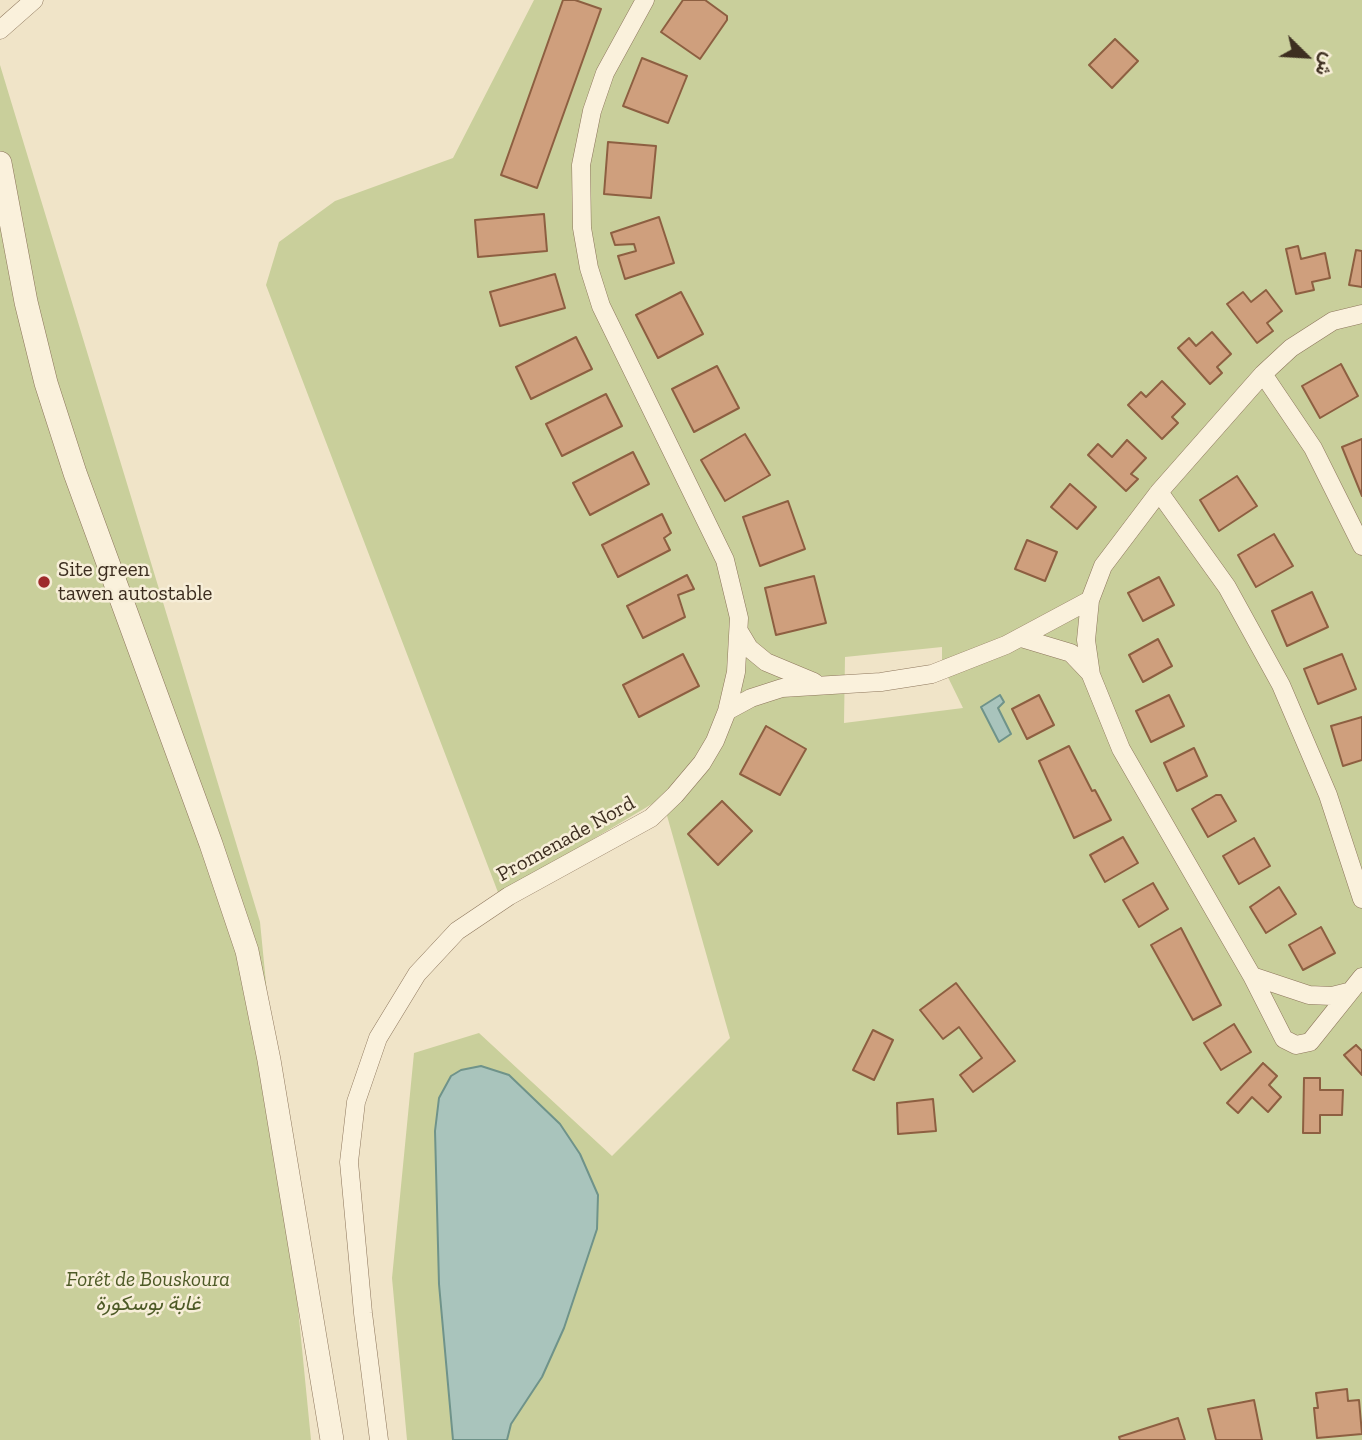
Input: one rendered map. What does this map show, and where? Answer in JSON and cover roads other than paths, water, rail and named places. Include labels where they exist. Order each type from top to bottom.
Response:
[{"type":"street","points":[[0,30],[34,0]]},
{"type":"street","name":"Promenade Nord","points":[[379,1440],[361,1300],[349,1162],[356,1102],[377,1038],[417,974],[457,931],[509,896],[637,827],[662,808],[702,763],[727,711],[738,657],[740,633],[734,590],[725,560],[619,346],[595,287],[584,249],[581,174],[589,120],[605,73],[645,0]]},
{"type":"street","points":[[0,163],[26,302],[50,396],[75,473],[211,844],[247,951],[267,1046],[331,1440]]},
{"type":"street","points":[[1362,314],[1346,316],[1322,327],[1291,348],[1263,374],[1159,492],[1108,555],[1090,600],[1086,640],[1091,675],[1127,762],[1252,976],[1284,1039],[1296,1045],[1306,1045],[1316,1037],[1362,977]]},
{"type":"street","points":[[1263,374],[1313,448],[1362,546]]},
{"type":"street","points":[[1159,492],[1227,587],[1281,685],[1328,795],[1362,899]]},
{"type":"street","points":[[727,711],[771,691],[881,682],[932,674],[1021,638],[1090,600]]},
{"type":"street","points":[[740,633],[748,648],[766,662],[824,686]]},
{"type":"street","points":[[1021,638],[1071,653],[1091,675]]},
{"type":"street","points":[[1252,976],[1309,995],[1332,996],[1348,992]]},
{"type":"water","points":[[1000,695],[1004,702],[998,708],[1011,734],[999,742],[981,707]]},
{"type":"water","points":[[481,1066],[509,1075],[560,1124],[580,1154],[598,1195],[597,1229],[564,1328],[542,1377],[511,1424],[507,1440],[453,1440],[439,1284],[435,1131],[439,1098],[451,1076],[461,1070]]},
{"type":"place","name":"Site green tawen autostable","points":[[44,582]]},
{"type":"park label","name":"Forêt de Bouskoura غابة بوسكورة","points":[[148,1292]]}]
